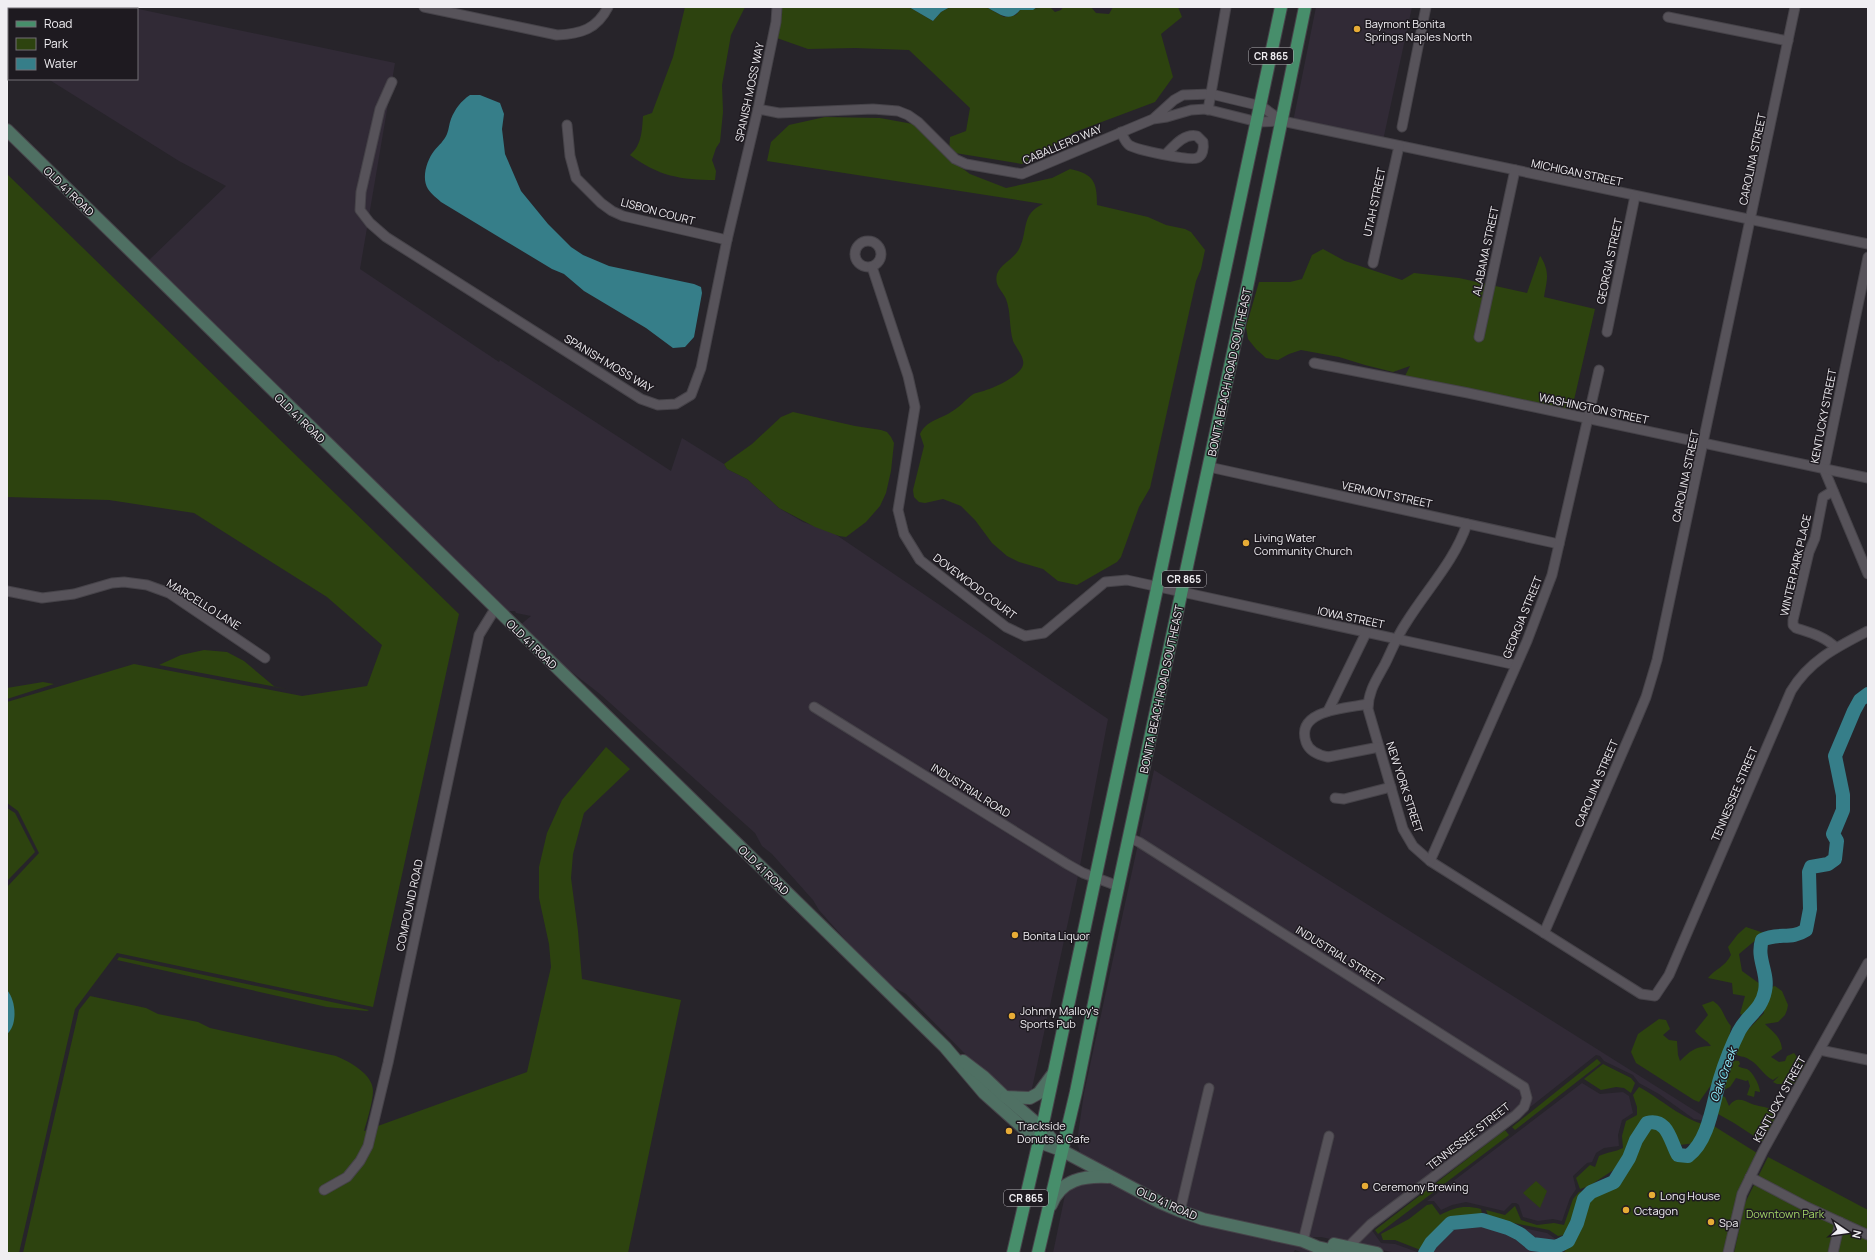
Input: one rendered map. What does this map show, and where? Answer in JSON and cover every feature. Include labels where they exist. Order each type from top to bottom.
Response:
[{"type":"main road","name":"CR 865","points":[[1013,1253],[1039,1142],[1258,122],[1281,7]]},
{"type":"main road","name":"BONITA BEACH ROAD SOUTHEAST","points":[[1038,1253],[1092,1021],[1118,886],[1182,592],[1305,7]]},
{"type":"street","points":[[424,7],[557,35],[580,33],[602,19],[608,7]]},
{"type":"street","name":"SPANISH MOSS WAY","points":[[392,82],[380,108],[361,192],[360,210],[370,223],[386,238],[641,399],[658,405],[676,404],[691,395],[701,368],[727,240],[758,110],[776,22],[777,7]]},
{"type":"street","points":[[1208,110],[1226,7]]},
{"type":"street","points":[[1402,127],[1426,7]]},
{"type":"street","name":"CAROLINA STREET","points":[[1544,932],[1633,728],[1652,680],[1704,443],[1795,7]]},
{"type":"street","points":[[1668,17],[1788,41]]},
{"type":"street","name":"CABALLERO WAY","points":[[1154,119],[1174,100],[1183,95],[1211,94],[1261,106],[1282,121]]},
{"type":"street","name":"CABALLERO WAY","points":[[758,110],[779,113],[873,109],[898,111],[908,115],[918,122],[955,159],[966,164],[1022,174],[1154,119],[1191,110],[1208,110],[1258,122],[1282,121]]},
{"type":"street","name":"MICHIGAN STREET","points":[[1282,121],[1868,244]]},
{"type":"street","name":"LISBON COURT","points":[[567,125],[570,156],[576,178],[601,203],[612,211],[623,216],[727,240]]},
{"type":"street","name":"OLD 41 ROAD","points":[[7,130],[495,609],[945,1047],[984,1093],[1039,1142],[1061,1150],[1180,1211],[1203,1219],[1303,1241],[1317,1247],[1377,1253]]},
{"type":"street","points":[[1121,132],[1129,145],[1166,154]]},
{"type":"street","name":"UTAH STREET","points":[[1373,263],[1398,146]]},
{"type":"street","name":"ALABAMA STREET","points":[[1479,337],[1515,170]]},
{"type":"street","name":"GEORGIA STREET","points":[[1607,332],[1635,196]]},
{"type":"street","name":"KENTUCKY STREET","points":[[1868,257],[1824,469],[1868,574]]},
{"type":"street","name":"DOVEWOOD COURT","points":[[872,267],[908,376],[915,407],[898,510],[904,534],[920,560],[1006,627],[1025,636],[1044,633],[1106,582],[1127,580],[1158,588],[1182,592]]},
{"type":"street","name":"WASHINGTON STREET","points":[[1314,363],[1438,387],[1868,478]]},
{"type":"street","name":"GEORGIA STREET","points":[[1430,861],[1541,607],[1552,575],[1599,370]]},
{"type":"street","name":"VERMONT STREET","points":[[1208,467],[1559,544]]},
{"type":"street","name":"WINTER PARK PLACE","points":[[1833,491],[1823,497],[1815,538],[1810,552],[1793,625],[1796,628],[1823,638],[1836,648]]},
{"type":"street","name":"NEW YORK STREET","points":[[1467,524],[1455,551],[1441,574],[1406,622],[1396,639],[1371,689],[1368,704],[1379,747],[1408,838],[1421,854],[1430,861],[1640,994],[1655,996]]},
{"type":"street","name":"MARCELLO LANE","points":[[7,591],[42,598],[74,594],[112,583],[124,582],[147,585],[169,593],[265,658]]},
{"type":"street","name":"IOWA STREET","points":[[1182,592],[1516,665]]},
{"type":"street","name":"COMPOUND ROAD","points":[[324,1190],[347,1177],[360,1161],[368,1146],[388,1063],[479,635],[495,609]]},
{"type":"street","name":"TENNESSEE STREET","points":[[1655,996],[1669,976],[1791,691],[1808,667],[1836,648],[1868,631]]},
{"type":"street","points":[[1328,711],[1366,632]]},
{"type":"street","points":[[1368,704],[1328,711],[1313,718],[1305,731],[1305,740],[1308,746],[1316,754],[1328,757],[1379,747]]},
{"type":"street","name":"INDUSTRIAL ROAD","points":[[814,707],[981,809],[1048,853],[1083,873],[1118,886]]},
{"type":"street","points":[[1335,798],[1344,799],[1391,787]]},
{"type":"street","name":"INDUSTRIAL STREET","points":[[1129,838],[1139,842],[1524,1087],[1528,1098],[1526,1103]]},
{"type":"street","name":"KENTUCKY STREET","points":[[1728,1253],[1742,1194],[1750,1177],[1868,963]]},
{"type":"street","name":"OLD 41 ROAD","points":[[945,1047],[984,1077],[1042,1128],[1061,1150]]},
{"type":"street","points":[[1820,1050],[1868,1060]]},
{"type":"street","points":[[1005,1097],[1030,1098],[1039,1093],[1053,1074]]},
{"type":"street","points":[[1180,1211],[1209,1088]]},
{"type":"street","name":"TENNESSEE STREET","points":[[1346,1250],[1371,1224],[1516,1114],[1524,1107],[1526,1103]]},
{"type":"street","points":[[1303,1241],[1329,1136]]},
{"type":"street","points":[[1045,1219],[1054,1197],[1067,1184],[1079,1178],[1092,1176],[1113,1178]]},
{"type":"street","points":[[1750,1177],[1773,1190],[1868,1235]]},
{"type":"street","points":[[1833,1253],[1840,1222]]},
{"type":"shaded area","points":[[7,7],[134,8],[8,8],[7,55]]},
{"type":"shaded area","points":[[1316,7],[1412,7],[1382,145],[1292,127]]},
{"type":"shaded area","points":[[138,9],[395,63],[360,269],[499,362],[500,360],[671,471],[682,438],[724,464],[727,469],[747,479],[779,508],[803,522],[832,532],[1108,719],[1078,876],[1031,1093],[1008,1093],[972,1061],[906,994],[893,987],[873,971],[819,910],[813,900],[772,854],[762,846],[755,833],[600,694],[547,653],[519,626],[531,616],[516,613],[515,611],[503,611],[147,262],[226,186],[179,161],[50,80],[138,80]]},
{"type":"shaded area","points":[[1154,770],[1708,1119],[1706,1121],[1694,1119],[1659,1094],[1639,1083],[1633,1075],[1604,1061],[1600,1056],[1596,1055],[1509,1124],[1508,1128],[1506,1126],[1371,1229],[1381,1243],[1395,1244],[1420,1253],[1396,1253],[1321,1237],[1304,1237],[1239,1223],[1181,1207],[1081,1156],[1077,1142],[1084,1093]]},
{"type":"shaded area","points":[[1582,1083],[1600,1094],[1623,1092],[1629,1096],[1633,1113],[1622,1120],[1618,1135],[1619,1146],[1604,1148],[1596,1153],[1592,1162],[1587,1163],[1573,1176],[1576,1189],[1570,1198],[1562,1221],[1553,1219],[1538,1221],[1523,1217],[1519,1205],[1516,1203],[1512,1203],[1504,1211],[1466,1202],[1452,1205],[1441,1210],[1434,1201],[1427,1201]]},
{"type":"shaded area","points":[[1081,1182],[1112,1182],[1156,1205],[1299,1244],[1324,1253],[1304,1253],[1295,1250],[1293,1253],[1053,1253],[1066,1190]]},
{"type":"shaded area","points":[[1484,1217],[1488,1221],[1547,1233],[1557,1240],[1567,1239],[1560,1253],[1426,1253],[1447,1227],[1459,1223],[1479,1221]]},
{"type":"green space","points":[[685,7],[745,7],[731,35],[722,85],[723,112],[720,142],[716,148],[712,160],[716,171],[715,180],[681,178],[670,175],[650,168],[630,155],[637,147],[639,142],[642,132],[643,116],[652,113],[673,57]]},
{"type":"green space","points":[[778,7],[909,7],[933,21],[941,12],[950,7],[986,7],[1004,17],[1016,15],[1020,10],[1050,7],[1055,12],[1061,10],[1063,7],[1091,7],[1096,13],[1109,14],[1113,7],[1178,7],[1182,17],[1161,34],[1173,77],[1155,102],[1075,132],[1022,164],[949,152],[950,137],[966,131],[970,108],[909,50],[855,48],[808,49],[774,37]]},
{"type":"green space","points":[[825,117],[880,118],[913,124],[943,154],[970,174],[1006,188],[1052,178],[1070,169],[1078,171],[1089,177],[1095,185],[1097,205],[1148,217],[1166,225],[1185,229],[1191,232],[1205,250],[1201,269],[1196,281],[1150,488],[1139,507],[1121,557],[1117,562],[1077,585],[1058,581],[1043,569],[1019,562],[1007,556],[992,543],[975,520],[961,506],[943,499],[925,503],[919,502],[914,497],[913,490],[924,446],[920,434],[923,429],[930,423],[947,415],[974,394],[990,389],[1013,377],[1023,365],[1022,356],[1013,341],[1008,304],[997,285],[996,278],[999,270],[1018,251],[1026,223],[1031,213],[1043,204],[767,161],[771,142],[789,125]]},
{"type":"green space","points":[[7,174],[459,614],[373,1007],[117,953],[75,1009],[19,1253],[7,1253],[7,887],[39,853],[18,811],[7,803],[7,702],[134,664],[302,696],[367,686],[382,645],[327,597],[194,513],[109,500],[7,497]]},
{"type":"green space","points":[[1323,249],[1345,261],[1402,280],[1414,273],[1459,278],[1527,293],[1540,256],[1547,272],[1544,297],[1595,309],[1571,413],[1405,376],[1410,366],[1393,372],[1339,357],[1301,350],[1278,360],[1266,358],[1248,339],[1246,327],[1259,282],[1290,282],[1302,279],[1312,255]]},
{"type":"green space","points":[[793,412],[855,426],[881,430],[887,432],[894,443],[891,471],[886,493],[880,506],[866,522],[846,537],[815,527],[779,508],[747,479],[727,469],[724,464],[752,444],[781,417]]},
{"type":"green space","points":[[204,650],[227,652],[244,661],[275,687],[159,665],[181,655]]},
{"type":"green space","points":[[43,682],[54,684],[7,699],[7,688]]},
{"type":"green space","points":[[606,747],[630,769],[584,813],[573,854],[571,878],[578,931],[582,979],[681,1000],[628,1253],[23,1253],[79,1010],[90,996],[146,1008],[158,1014],[198,1022],[210,1028],[336,1056],[360,1069],[372,1085],[372,1100],[364,1131],[527,1072],[551,967],[549,944],[539,898],[539,867],[547,833],[562,800]]},
{"type":"green space","points":[[7,808],[15,813],[35,852],[7,881]]},
{"type":"green space","points":[[1746,927],[1764,933],[1739,954],[1742,971],[1760,984],[1763,989],[1757,1004],[1752,1011],[1745,1016],[1740,1014],[1745,996],[1733,994],[1732,983],[1708,978],[1723,965],[1731,955],[1728,947],[1738,934]]},
{"type":"green space","points":[[119,957],[369,1010],[327,1007],[117,960]]},
{"type":"green space","points":[[1775,986],[1782,991],[1788,1005],[1785,1015],[1778,1022],[1765,1024],[1776,1035],[1780,1041],[1782,1049],[1771,1057],[1779,1062],[1785,1061],[1787,1056],[1794,1053],[1803,1065],[1806,1064],[1795,1084],[1777,1084],[1773,1082],[1779,1076],[1773,1080],[1748,1058],[1737,1055],[1733,1052],[1746,1032],[1764,1013],[1768,988]]},
{"type":"green space","points":[[1713,1001],[1717,1004],[1731,1026],[1729,1039],[1716,1078],[1699,1102],[1636,1063],[1631,1052],[1638,1034],[1659,1019],[1666,1020],[1670,1029],[1663,1035],[1669,1040],[1677,1041],[1680,1061],[1694,1050],[1701,1047],[1711,1046],[1695,1031],[1708,1015],[1702,1005]]},
{"type":"green space","points":[[1597,1059],[1601,1063],[1515,1130],[1512,1127]]},
{"type":"green space","points":[[1731,1060],[1739,1061],[1740,1064],[1738,1066],[1747,1069],[1756,1079],[1760,1092],[1755,1091],[1754,1097],[1747,1095],[1750,1086],[1748,1080],[1746,1081],[1736,1078],[1730,1087],[1721,1091],[1725,1076],[1730,1069],[1728,1063]]},
{"type":"green space","points":[[1603,1064],[1631,1078],[1635,1083],[1631,1093],[1624,1088],[1616,1087],[1601,1090],[1584,1079]]},
{"type":"green space","points":[[1639,1087],[1680,1114],[1704,1124],[1701,1133],[1695,1143],[1680,1145],[1674,1142],[1668,1124],[1651,1118],[1635,1136],[1630,1156],[1615,1169],[1589,1186],[1580,1189],[1576,1178],[1590,1165],[1595,1167],[1599,1156],[1623,1148],[1622,1136],[1626,1121],[1637,1115],[1637,1107],[1633,1095]]},
{"type":"green space","points":[[1719,1095],[1725,1097],[1729,1106],[1734,1101],[1740,1100],[1772,1109],[1775,1122],[1763,1142],[1718,1114]]},
{"type":"green space","points":[[1709,1123],[1757,1153],[1725,1253],[1564,1253],[1579,1222],[1585,1200],[1617,1184],[1633,1157],[1638,1140],[1649,1124],[1661,1126],[1677,1156],[1690,1157],[1698,1152],[1701,1147]]},
{"type":"green space","points":[[1505,1130],[1509,1135],[1378,1234],[1375,1230]]},
{"type":"green space","name":"Downtown Park","points":[[1768,1157],[1868,1210],[1868,1253],[1734,1253],[1745,1203]]},
{"type":"green space","points":[[1536,1181],[1547,1191],[1540,1208],[1523,1193]]},
{"type":"green space","points":[[1583,1191],[1577,1212],[1566,1235],[1558,1236],[1549,1230],[1489,1218],[1486,1210],[1505,1215],[1515,1206],[1521,1220],[1537,1225],[1554,1223],[1564,1225],[1573,1199],[1579,1192]]},
{"type":"green space","points":[[1432,1204],[1440,1215],[1451,1210],[1465,1207],[1481,1209],[1482,1214],[1474,1218],[1446,1224],[1436,1233],[1423,1251],[1395,1240],[1383,1240],[1381,1234],[1409,1219],[1427,1205]]},
{"type":"water","points":[[909,7],[950,7],[941,12],[933,21]]},
{"type":"water","points":[[986,7],[1037,7],[1033,10],[1020,10],[1016,14],[1008,17]]},
{"type":"water","points":[[470,95],[480,95],[500,103],[504,114],[502,129],[505,154],[521,191],[548,224],[571,247],[583,255],[609,266],[694,284],[701,287],[702,293],[694,337],[685,347],[673,348],[646,328],[584,291],[564,274],[552,269],[441,202],[431,193],[425,180],[429,159],[446,136],[451,119],[456,109]]},
{"type":"water","points":[[7,990],[14,1006],[14,1019],[11,1030],[7,1034]]},
{"type":"waterway","name":"Oak Creek","points":[[1425,1253],[1431,1243],[1451,1223],[1482,1220],[1508,1228],[1520,1234],[1532,1244],[1556,1247],[1568,1241],[1577,1223],[1584,1199],[1591,1192],[1614,1182],[1629,1158],[1636,1140],[1647,1123],[1654,1122],[1664,1127],[1678,1155],[1688,1156],[1695,1149],[1706,1131],[1720,1079],[1734,1042],[1746,1020],[1761,1003],[1763,998],[1766,984],[1760,953],[1762,940],[1774,936],[1795,935],[1806,930],[1810,909],[1809,872],[1811,867],[1828,864],[1835,859],[1837,841],[1833,834],[1843,810],[1843,795],[1835,756],[1854,711],[1860,700],[1868,694]]},
{"type":"place","name":"Baymont Bonita Springs Naples North","points":[[1357,29]]},
{"type":"place","name":"Living Water Community Church","points":[[1246,543]]},
{"type":"place","name":"Bonita Liquor","points":[[1015,935]]},
{"type":"place","name":"Johnny Malloy's Sports Pub","points":[[1012,1016]]},
{"type":"place","name":"Trackside Donuts & Cafe","points":[[1009,1131]]},
{"type":"place","name":"Ceremony Brewing","points":[[1365,1186]]},
{"type":"place","name":"Long House","points":[[1652,1195]]},
{"type":"place","name":"Octagon","points":[[1626,1210]]},
{"type":"place","name":"Spa","points":[[1711,1222]]}]
